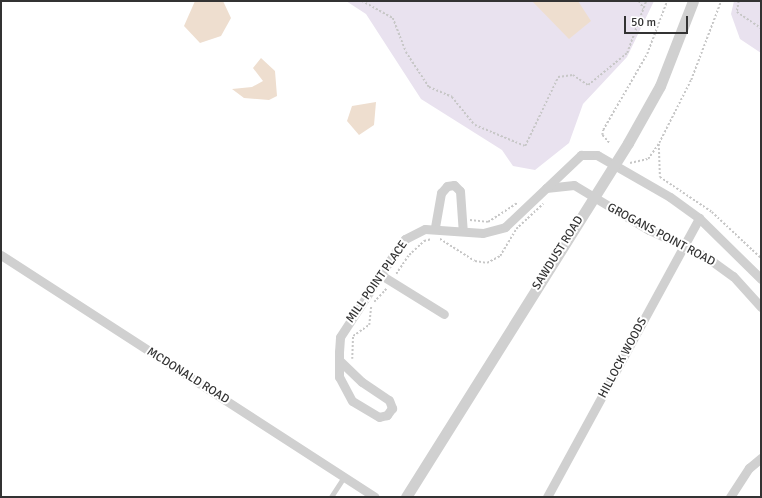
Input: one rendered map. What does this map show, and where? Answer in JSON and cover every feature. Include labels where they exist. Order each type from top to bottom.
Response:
[{"type":"street","name":"SAWDUST ROAD","points":[[406,497],[615,164],[660,86],[693,1]]},
{"type":"street","name":"MILL POINT PLACE","points":[[340,362],[362,382],[389,400],[392,408],[387,415],[379,417],[352,401],[339,377],[340,337],[405,239],[435,227],[483,233],[505,227],[581,155],[597,155],[615,164]]},
{"type":"street","name":"GROGANS POINT ROAD","points":[[615,164],[699,218],[761,279]]},
{"type":"street","points":[[435,227],[441,193],[447,186],[454,185],[460,191],[464,220],[463,230]]},
{"type":"street","points":[[546,188],[574,185],[593,197]]},
{"type":"street","name":"GROGANS POINT ROAD","points":[[593,197],[684,245],[733,276],[761,307]]},
{"type":"street","name":"HILLOCK WOODS","points":[[547,497],[699,218]]},
{"type":"street","name":"MCDONALD ROAD","points":[[1,256],[375,497]]},
{"type":"street","points":[[381,275],[444,314]]},
{"type":"street","points":[[730,497],[749,468],[761,458]]},
{"type":"lane","points":[[331,497],[344,477]]},
{"type":"path","points":[[362,1],[394,18],[406,52],[429,87],[452,97],[475,125],[525,146],[558,77],[573,75],[588,85],[627,53],[646,1]]},
{"type":"path","points":[[639,1],[644,9]]},
{"type":"path","points":[[609,143],[602,135],[603,130],[647,54],[667,1]]},
{"type":"path","points":[[630,163],[648,159],[659,142],[691,80],[721,1]]},
{"type":"path","points":[[739,1],[737,12],[761,28]]},
{"type":"path","points":[[659,142],[660,177],[712,212],[761,258]]},
{"type":"path","points":[[352,359],[353,336],[369,326],[371,306],[409,255],[424,241],[437,238],[475,261],[487,264],[500,256],[516,229],[545,206],[537,197]]},
{"type":"path","points":[[464,220],[488,222],[509,206],[520,202]]},
{"type":"shaded area","points":[[195,1],[223,1],[231,18],[221,36],[200,43],[184,26]]},
{"type":"shaded area","points":[[346,1],[654,1],[627,57],[583,104],[569,143],[535,170],[513,166],[502,150],[421,99],[366,14]]},
{"type":"shaded area","points":[[532,1],[578,1],[591,21],[569,39]]},
{"type":"shaded area","points":[[734,1],[761,1],[761,53],[740,39],[731,14]]},
{"type":"shaded area","points":[[261,58],[275,71],[277,96],[269,100],[244,98],[232,89],[252,87],[263,81],[253,68]]},
{"type":"shaded area","points":[[376,102],[374,125],[359,135],[347,121],[352,106]]}]
